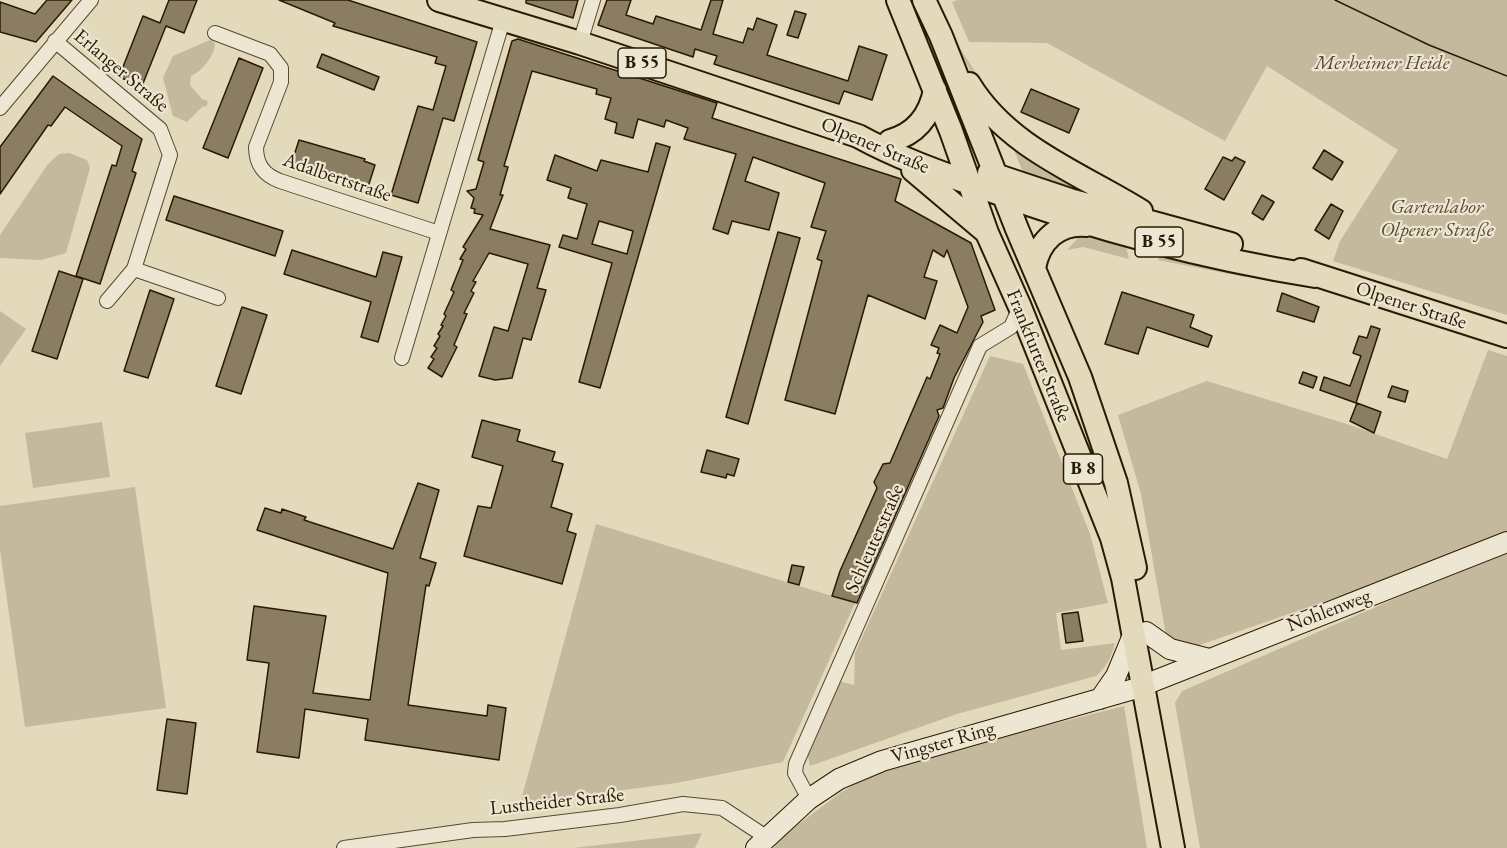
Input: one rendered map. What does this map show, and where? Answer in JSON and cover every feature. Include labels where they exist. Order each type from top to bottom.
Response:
[{"type":"main road","name":"Olpener Straße","points":[[439,0],[580,43],[966,174]]},
{"type":"main road","name":"Frankfurter Straße","points":[[898,0],[935,90],[987,233],[1020,307],[1112,538],[1140,634],[1148,684],[1161,727],[1164,790],[1173,848]]},
{"type":"main road","name":"Frankfurter Straße","points":[[924,0],[941,36],[1080,377],[1116,483],[1139,583],[1140,634]]},
{"type":"main road","points":[[941,36],[972,89],[1012,133],[1075,175],[1131,205],[1163,226]]},
{"type":"main road","points":[[935,90],[929,113],[894,149],[987,233]]},
{"type":"main road","name":"B 55","points":[[966,174],[1003,186]]},
{"type":"main road","name":"Olpener Straße","points":[[1003,186],[1093,226],[1257,267],[1315,276]]},
{"type":"main road","name":"Olpener Straße","points":[[1003,186],[1070,200],[1260,252],[1315,276],[1507,336]]},
{"type":"main road","points":[[1034,268],[1039,251],[1054,233],[1072,225],[1093,226]]},
{"type":"main road","name":"Nohlenweg","points":[[1148,684],[1507,542]]},
{"type":"main road","points":[[1100,699],[1140,634],[1170,649],[1209,659]]},
{"type":"main road","name":"Vingster Ring","points":[[761,842],[809,799],[839,779],[882,761],[1148,684]]},
{"type":"street","points":[[0,108],[91,0]]},
{"type":"street","points":[[580,43],[593,0]]},
{"type":"street","points":[[402,358],[503,20]]},
{"type":"street","name":"Adalbertstraße","points":[[214,33],[270,54],[281,68],[281,82],[256,147],[256,158],[261,170],[275,179],[439,233]]},
{"type":"street","name":"Erlanger Straße","points":[[55,41],[160,129],[170,155],[134,268],[107,301]]},
{"type":"street","points":[[134,268],[219,298]]},
{"type":"street","name":"Schleuterstraße","points":[[809,799],[795,773],[796,764],[980,346],[1011,327],[1020,307]]},
{"type":"street","name":"Lustheider Straße","points":[[344,848],[473,830],[505,829],[620,815],[683,804],[722,808],[761,842]]},
{"type":"green space","points":[[909,0],[916,0],[972,133],[963,130]]},
{"type":"green space","name":"Merheimer Heide","points":[[958,0],[1507,0],[1507,315],[1333,261],[1340,241],[1398,150],[1267,66],[1225,141],[1047,43],[969,42],[952,2]]},
{"type":"green space","points":[[949,31],[985,87],[1008,116],[977,83]]},
{"type":"green space","points":[[212,39],[215,44],[210,59],[191,76],[190,85],[202,99],[208,101],[206,107],[203,106],[187,122],[173,116],[163,78],[173,56]]},
{"type":"green space","points":[[1010,140],[1119,202],[1024,175]]},
{"type":"green space","points":[[69,153],[87,160],[90,168],[66,253],[41,260],[0,258],[0,235],[48,164],[59,154]]},
{"type":"green space","points":[[1082,234],[1126,246],[1129,259],[1083,247],[1067,250]]},
{"type":"green space","points":[[1160,255],[1252,274],[1245,277],[1158,260]]},
{"type":"green space","points":[[0,311],[26,329],[0,366]]},
{"type":"green space","points":[[1488,350],[1507,356],[1507,531],[1395,577],[1191,648],[1166,635],[1141,494],[1118,415],[1207,381],[1350,425],[1447,459]]},
{"type":"green space","points":[[990,356],[1023,364],[1090,534],[1108,603],[1056,613],[1061,650],[1115,643],[1110,657],[1096,676],[957,714],[810,766],[807,752],[838,681],[854,685],[855,653]]},
{"type":"green space","points":[[102,422],[110,477],[33,488],[25,433]]},
{"type":"green space","points":[[135,487],[166,708],[25,727],[0,550],[0,506]]},
{"type":"green space","points":[[596,524],[855,603],[783,762],[676,783],[520,804]]},
{"type":"green space","points":[[1507,550],[1507,848],[1200,848],[1175,703],[1182,691]]},
{"type":"green space","points":[[1124,706],[1147,848],[774,848],[779,839],[840,793],[884,767]]},
{"type":"green space","points":[[702,833],[695,848],[573,848]]},
{"type":"building","points":[[47,0],[72,0],[36,42],[0,32],[0,2],[35,14]]},
{"type":"building","points":[[169,0],[197,0],[184,33],[166,26],[142,86],[119,77],[143,16],[160,23]]},
{"type":"building","points":[[279,0],[348,0],[477,42],[454,121],[443,118],[418,203],[391,195],[418,106],[433,110],[446,66],[435,63],[437,57],[333,26],[335,23]]},
{"type":"building","points":[[526,0],[578,0],[573,18],[526,3]]},
{"type":"building","points":[[607,0],[631,0],[626,15],[653,24],[656,16],[701,30],[711,0],[723,0],[713,34],[743,43],[748,28],[753,30],[757,18],[777,25],[767,55],[848,81],[859,46],[887,55],[872,100],[844,91],[839,104],[714,64],[717,56],[695,49],[693,57],[598,25]]},
{"type":"building","points":[[795,11],[806,14],[798,38],[787,35]]},
{"type":"building","points":[[518,39],[717,103],[712,118],[901,179],[895,201],[971,243],[995,310],[981,316],[983,322],[954,378],[943,408],[937,410],[939,416],[857,603],[832,596],[840,571],[877,488],[874,482],[883,464],[890,463],[927,377],[930,379],[940,354],[937,353],[939,348],[931,345],[940,325],[957,333],[968,307],[947,250],[944,257],[933,250],[924,277],[937,281],[925,319],[868,295],[835,414],[785,400],[822,261],[817,259],[826,231],[811,227],[825,183],[753,157],[745,181],[779,193],[769,230],[732,221],[728,234],[713,229],[736,154],[684,139],[688,128],[666,120],[664,127],[638,119],[633,138],[615,133],[617,123],[605,119],[611,98],[596,94],[597,89],[532,71],[504,166],[508,167],[500,195],[503,195],[490,229],[550,245],[537,288],[546,290],[531,340],[523,338],[512,378],[495,380],[479,376],[494,327],[508,331],[528,264],[489,253],[473,281],[476,282],[471,291],[474,293],[464,313],[467,314],[454,345],[457,347],[442,377],[428,368],[434,359],[431,357],[437,348],[434,346],[440,336],[438,334],[446,316],[444,314],[454,292],[451,290],[463,260],[460,259],[466,249],[463,247],[483,215],[474,213],[475,209],[471,208],[474,198],[467,191],[476,189],[484,162],[478,160],[512,41]]},
{"type":"building","points":[[322,54],[379,77],[374,90],[317,67]]},
{"type":"building","points":[[239,58],[263,68],[228,158],[203,148]]},
{"type":"building","points":[[53,76],[142,139],[132,171],[136,173],[100,284],[76,276],[112,165],[116,166],[122,146],[65,107],[51,126],[48,125],[0,194],[0,147]]},
{"type":"building","points":[[1031,89],[1079,109],[1069,133],[1021,112]]},
{"type":"building","points":[[299,140],[365,159],[364,161],[375,165],[368,187],[292,162]]},
{"type":"building","points":[[656,143],[670,147],[600,388],[579,382],[612,263],[559,247],[563,235],[577,239],[587,204],[568,198],[571,188],[547,180],[555,155],[597,171],[601,160],[648,172]],"holes":[[[599,221],[633,231],[627,254],[592,244]]]},
{"type":"building","points":[[1324,150],[1343,162],[1332,180],[1313,168]]},
{"type":"building","points":[[1223,157],[1232,161],[1235,157],[1245,162],[1224,200],[1205,189]]},
{"type":"building","points":[[1262,195],[1274,202],[1263,220],[1252,213]]},
{"type":"building","points":[[174,196],[283,231],[275,256],[166,220]]},
{"type":"building","points":[[1331,204],[1343,211],[1329,239],[1315,230]]},
{"type":"building","points":[[778,232],[800,238],[748,424],[726,417]]},
{"type":"building","points":[[292,250],[376,277],[383,252],[402,257],[378,342],[361,337],[371,302],[284,274]]},
{"type":"building","points":[[59,271],[83,279],[57,359],[32,351]]},
{"type":"building","points":[[150,290],[174,299],[148,378],[124,371]]},
{"type":"building","points":[[1122,292],[1194,315],[1190,327],[1212,336],[1208,347],[1147,327],[1138,354],[1105,344]]},
{"type":"building","points":[[1282,293],[1319,307],[1314,322],[1277,311]]},
{"type":"building","points":[[242,307],[267,315],[241,394],[216,386]]},
{"type":"building","points":[[1371,326],[1380,329],[1356,403],[1320,390],[1324,377],[1350,386],[1361,356],[1353,353],[1359,336],[1367,338]]},
{"type":"building","points":[[1303,372],[1317,377],[1313,388],[1299,383]]},
{"type":"building","points":[[1392,386],[1408,391],[1405,402],[1388,397]]},
{"type":"building","points":[[1357,403],[1381,412],[1374,433],[1350,421]]},
{"type":"building","points":[[482,420],[520,430],[517,441],[555,452],[552,461],[563,464],[551,507],[572,514],[567,531],[576,534],[562,584],[464,556],[478,506],[491,508],[503,466],[472,457]]},
{"type":"building","points":[[707,450],[739,459],[734,476],[727,474],[726,478],[701,472]]},
{"type":"building","points":[[418,483],[439,490],[420,558],[436,563],[429,586],[426,585],[408,705],[487,716],[488,705],[506,708],[499,760],[365,740],[368,719],[305,709],[299,758],[257,752],[269,663],[247,660],[254,606],[326,616],[313,693],[370,700],[388,573],[257,530],[265,508],[281,513],[282,509],[306,517],[304,520],[393,549]]},
{"type":"building","points":[[792,565],[804,567],[799,585],[788,582]]},
{"type":"building","points":[[1078,612],[1083,641],[1066,643],[1062,614]]},
{"type":"building","points":[[167,719],[196,723],[187,794],[157,790]]},
{"type":"tram line","points":[[1335,0],[1429,45],[1507,76]]},
{"type":"park label","name":"Gartenlabor Olpener Straße","points":[[1437,220]]}]
